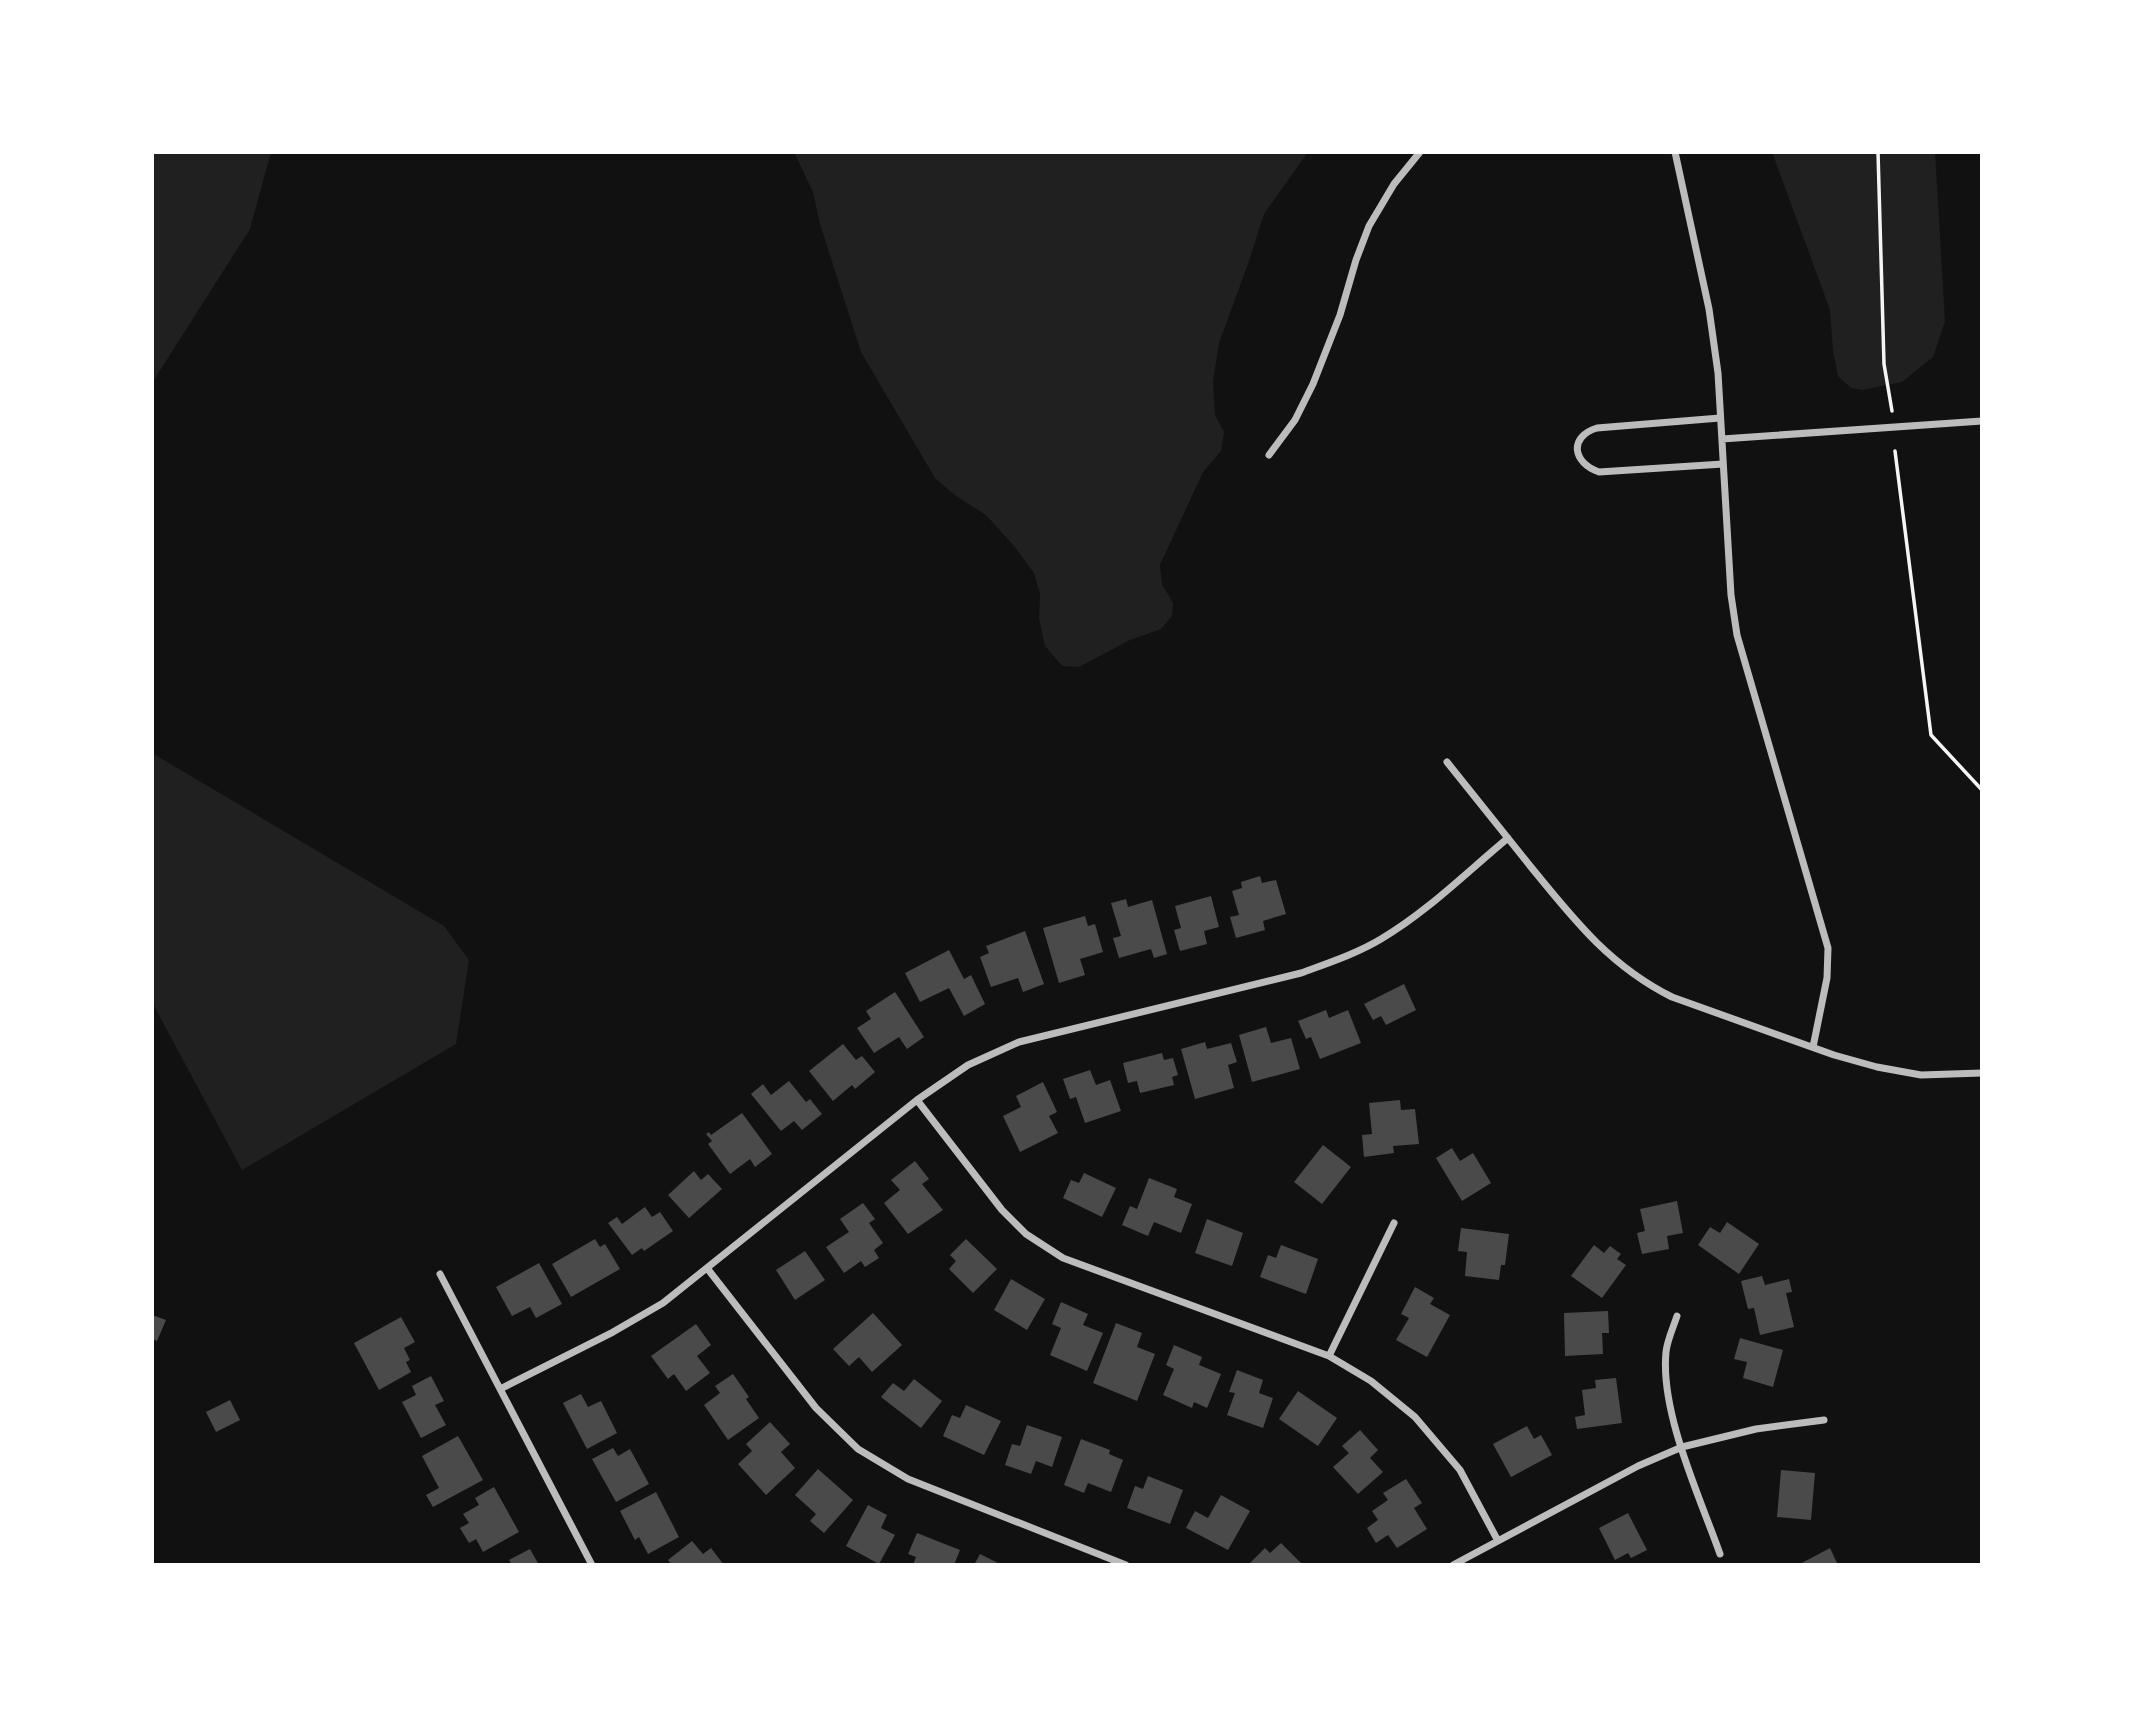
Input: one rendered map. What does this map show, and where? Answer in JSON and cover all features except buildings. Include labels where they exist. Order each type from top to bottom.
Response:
[{"type":"street","points":[[1269,455],[1295,420],[1313,384],[1340,315],[1369,226],[1394,184],[1420,152]]},
{"type":"street","points":[[1675,152],[1709,309],[1718,373],[1731,595],[1737,635],[1828,948],[1827,978],[1813,1047]]},
{"type":"street","points":[[1720,418],[1597,428],[1584,432],[1578,440],[1578,450],[1581,461],[1589,469],[1599,472],[1723,464]]},
{"type":"street","points":[[1722,439],[1982,421]]},
{"type":"street","points":[[1447,762],[1595,943],[1625,969],[1672,997],[1877,1067],[1921,1075],[1982,1073]]},
{"type":"street","points":[[500,1390],[663,1303],[917,1100],[968,1065],[1019,1042],[1301,973],[1337,960],[1380,939],[1415,915],[1508,838]]},
{"type":"street","points":[[917,1100],[1002,1210],[1026,1234],[1063,1258],[1329,1356],[1371,1381],[1415,1417],[1460,1470],[1498,1541]]},
{"type":"street","points":[[1329,1356],[1394,1223]]},
{"type":"street","points":[[707,1268],[816,1408],[858,1449],[908,1479],[1126,1565]]},
{"type":"street","points":[[440,1274],[592,1565]]},
{"type":"street","points":[[1676,1316],[1666,1352],[1668,1398],[1682,1447],[1720,1554]]},
{"type":"street","points":[[1453,1565],[1637,1466],[1682,1447],[1756,1429],[1824,1420]]},
{"type":"path","points":[[1878,152],[1884,364],[1892,411]]},
{"type":"path","points":[[1895,451],[1931,735],[1982,790]]},
{"type":"shaded area","points":[[152,152],[271,152],[250,229],[152,383]]},
{"type":"shaded area","points":[[794,152],[1308,152],[1264,214],[1219,343],[1213,381],[1215,415],[1224,432],[1221,451],[1203,472],[1160,565],[1162,584],[1173,603],[1172,616],[1161,629],[1130,640],[1079,667],[1062,666],[1045,646],[1039,618],[1040,594],[1034,573],[986,515],[956,496],[935,478],[861,352],[820,224],[813,192]]},
{"type":"shaded area","points":[[1772,152],[1935,152],[1945,321],[1933,357],[1902,382],[1862,390],[1851,388],[1838,376],[1830,310]]},
{"type":"shaded area","points":[[152,753],[444,926],[469,960],[456,1044],[242,1170],[152,1002]]}]
